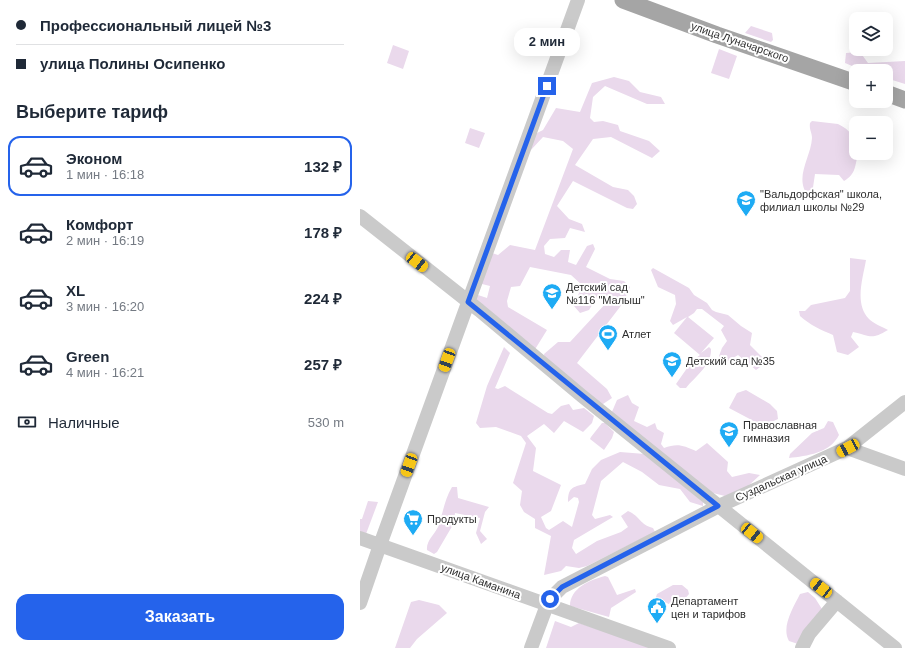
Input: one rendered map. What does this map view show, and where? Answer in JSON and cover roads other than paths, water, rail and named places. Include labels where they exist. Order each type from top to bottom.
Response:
[{"type":"main road","name":"улица Луначарского","points":[[623,0],[717,35],[849,81]]},
{"type":"main road","points":[[893,96],[905,100]]},
{"type":"street","points":[[360,603],[578,0]]},
{"type":"street","points":[[360,216],[895,648]]},
{"type":"street","name":"Суздальская улица","points":[[531,648],[547,604],[562,587],[718,506],[848,448],[905,402]]},
{"type":"street","points":[[848,448],[905,469]]},
{"type":"street","name":"улица Каманина","points":[[360,538],[669,648]]},
{"type":"street","points":[[802,648],[810,634],[837,601]]},
{"type":"place","name":"\"Вальдорфская\" школа, филиал школы №29","points":[[746,217]]},
{"type":"place","name":"Детский сад №116 \"Малыш\"","points":[[552,310]]},
{"type":"place","name":"Атлет","points":[[608,351]]},
{"type":"place","name":"Детский сад №35","points":[[672,378]]},
{"type":"place","name":"Православная гимназия","points":[[729,448]]},
{"type":"place","name":"Продукты","points":[[413,536]]},
{"type":"place","name":"Департамент цен и тарифов","points":[[657,624]]}]
